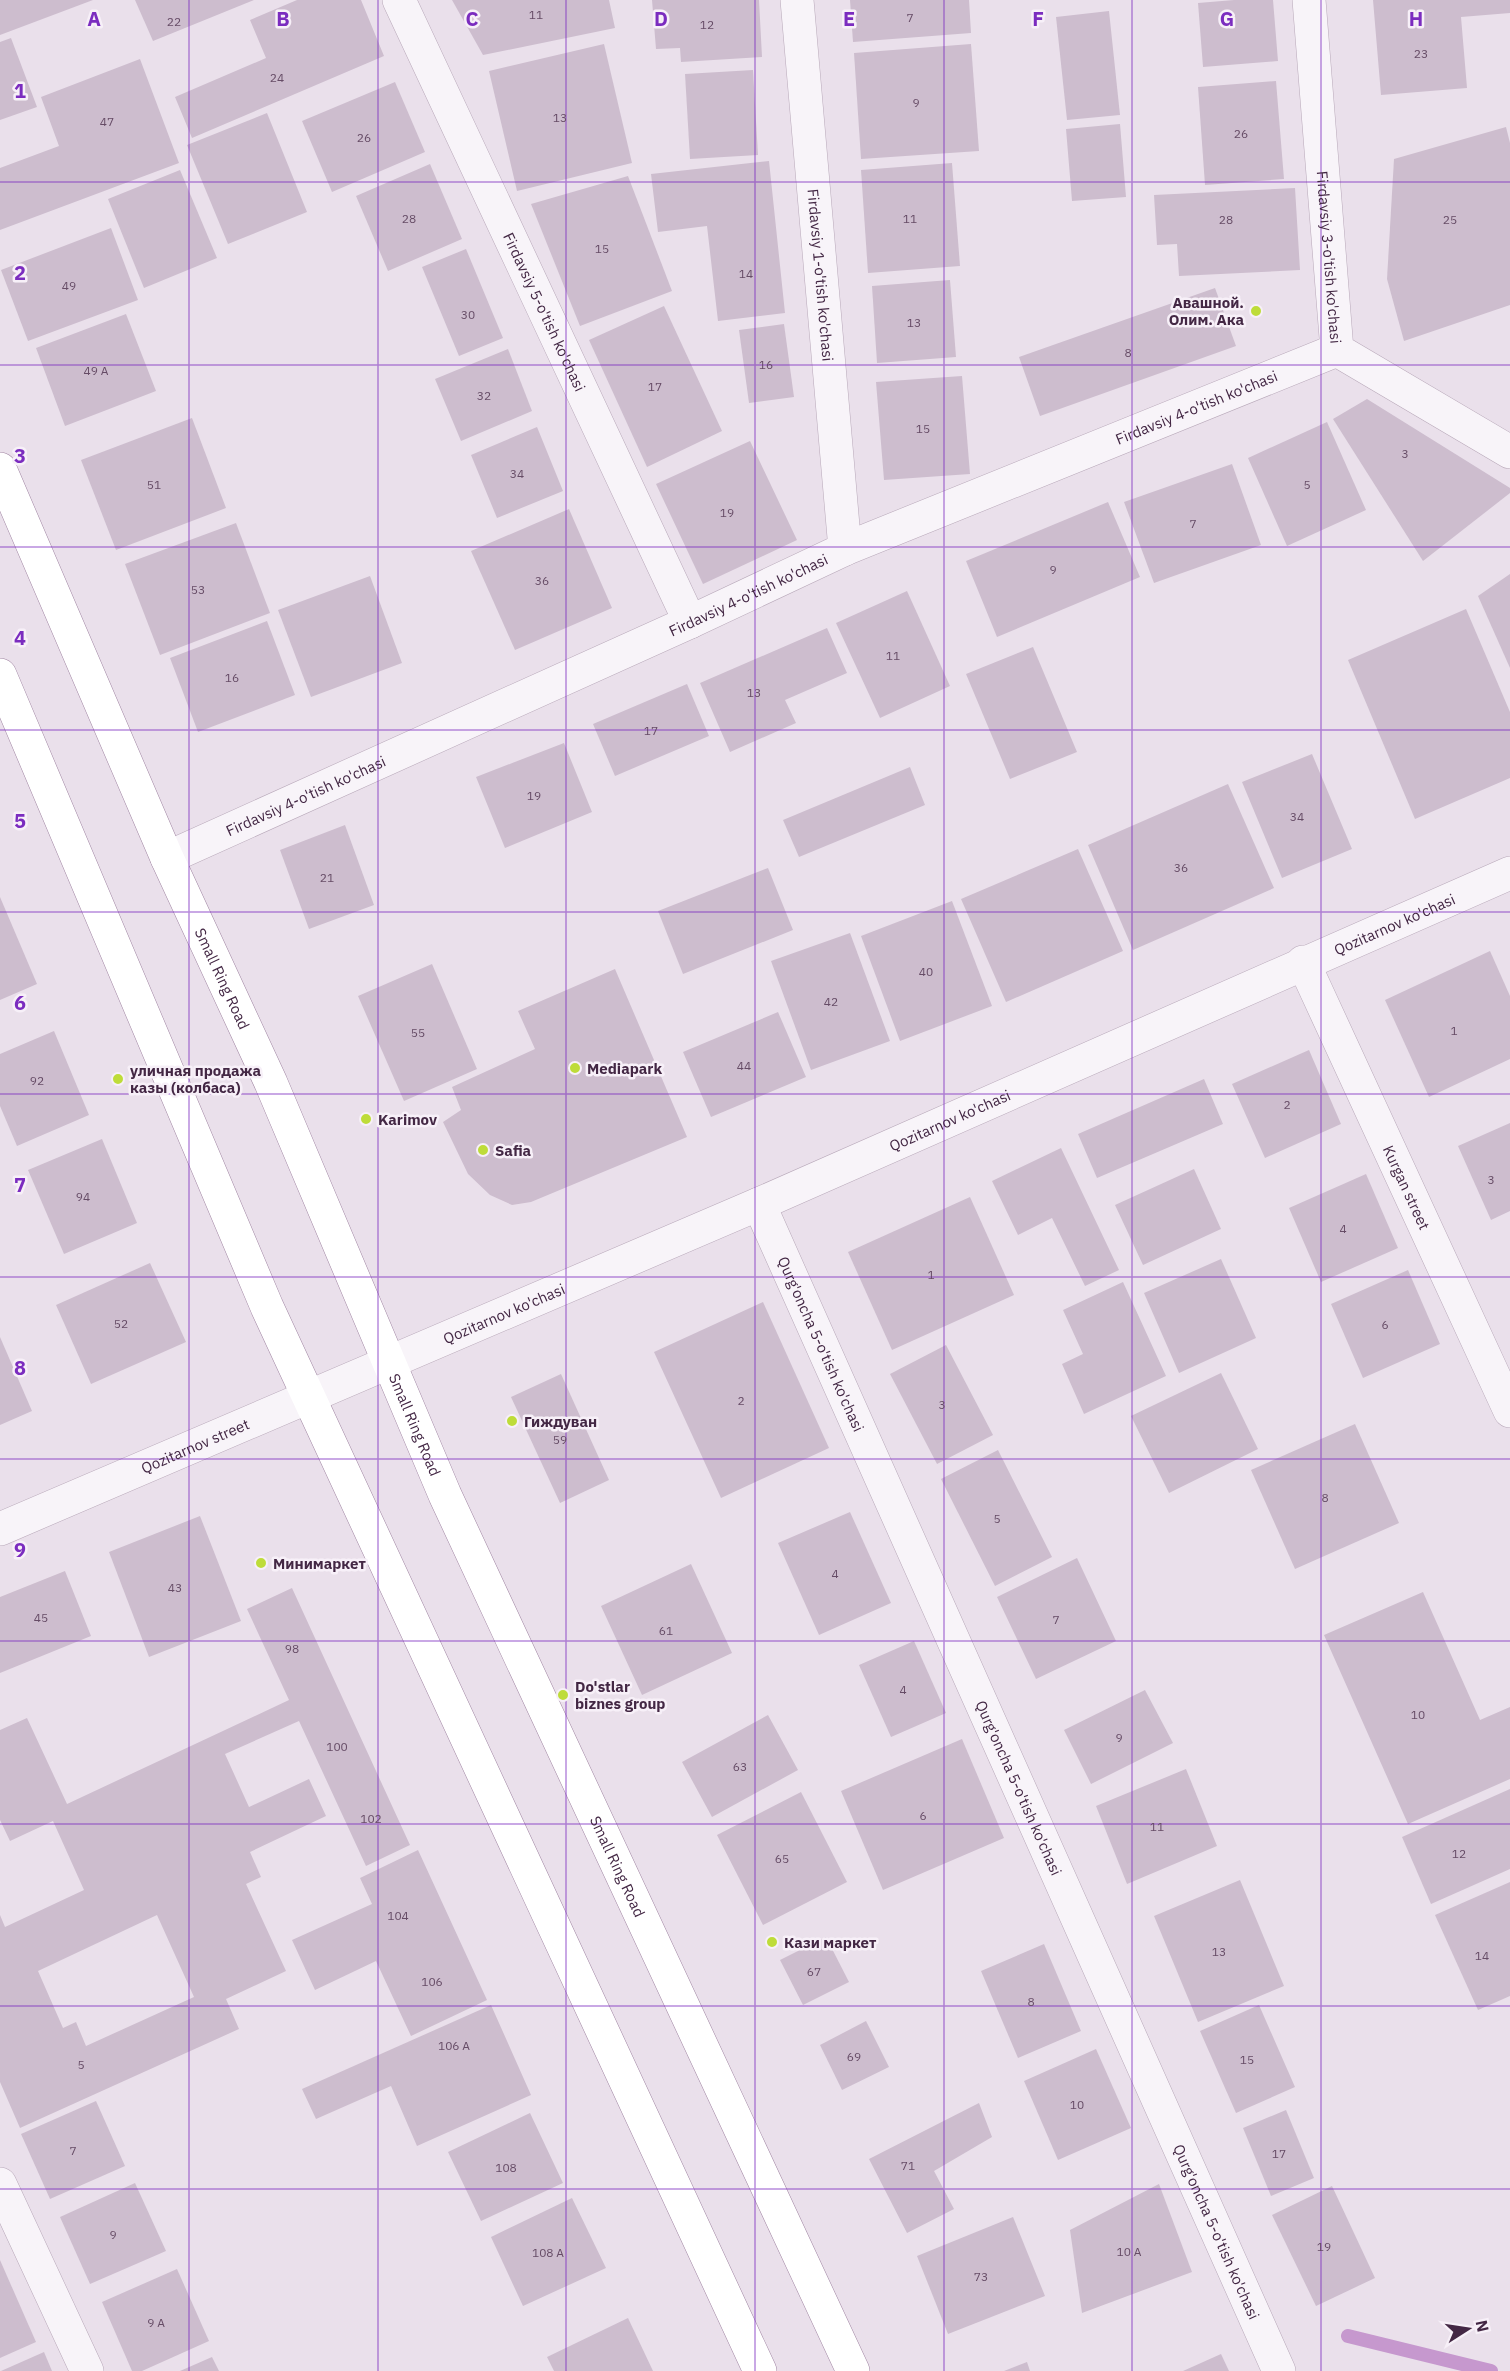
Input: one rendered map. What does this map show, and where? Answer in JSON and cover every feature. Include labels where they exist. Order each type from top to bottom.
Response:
[{"type":"highway","name":"Small Ring Road","points":[[0,470],[167,858],[271,1083],[450,1506],[853,2371]]},
{"type":"highway","points":[[0,675],[242,1251],[760,2371]]},
{"type":"street","name":"Firdavsiy 5-o'tish ko'chasi","points":[[399,0],[690,622]]},
{"type":"street","name":"Firdavsiy 1-o'tish ko'chasi","points":[[796,0],[844,549]]},
{"type":"street","name":"Firdavsiy 3-o'tish ko'chasi","points":[[1310,0],[1337,350],[1510,452]]},
{"type":"street","name":"Firdavsiy 4-o'tish ko'chasi","points":[[167,858],[690,622],[844,549],[1337,350]]},
{"type":"street","name":"Qozitarnov ko'chasi","points":[[388,1363],[759,1204],[1303,962],[1510,873]]},
{"type":"street","name":"Kurgan street","points":[[1303,962],[1510,1411]]},
{"type":"street","name":"Qurg'oncha 5-o'tish ko'chasi","points":[[759,1204],[1279,2371]]},
{"type":"street","name":"Qozitarnov street","points":[[0,1528],[388,1363]]},
{"type":"street","points":[[0,2184],[87,2371]]},
{"type":"building","points":[[0,0],[93,0],[0,35]]},
{"type":"building","points":[[135,0],[254,0],[153,41]]},
{"type":"building","points":[[297,0],[361,0],[384,56],[192,138],[175,97],[266,58],[250,20]]},
{"type":"building","points":[[452,0],[609,0],[615,28],[483,55]]},
{"type":"building","points":[[652,0],[759,0],[762,57],[681,62],[680,48],[656,49]]},
{"type":"building","points":[[850,0],[969,0],[971,33],[853,42]]},
{"type":"building","points":[[1273,0],[1278,61],[1203,67],[1198,3]]},
{"type":"building","points":[[1373,0],[1510,0],[1510,13],[1461,17],[1467,88],[1381,95]]},
{"type":"building","points":[[1109,11],[1120,115],[1067,120],[1056,17]]},
{"type":"building","points":[[11,38],[37,107],[0,120],[0,42]]},
{"type":"building","points":[[604,44],[632,163],[517,191],[489,71]]},
{"type":"building","points":[[971,44],[979,151],[861,159],[854,53]]},
{"type":"building","points":[[140,59],[179,163],[0,230],[0,168],[59,146],[41,97]]},
{"type":"building","points":[[753,70],[758,155],[690,159],[685,74]]},
{"type":"building","points":[[1276,81],[1284,179],[1205,185],[1198,87]]},
{"type":"building","points":[[395,82],[425,152],[332,192],[302,121]]},
{"type":"building","points":[[267,113],[307,212],[228,244],[187,145]]},
{"type":"building","points":[[1120,124],[1126,197],[1072,201],[1066,129]]},
{"type":"building","points":[[1506,127],[1510,143],[1510,305],[1404,341],[1387,279],[1394,159]]},
{"type":"building","points":[[769,161],[785,313],[718,321],[707,226],[658,232],[651,174]]},
{"type":"building","points":[[952,163],[960,266],[868,273],[861,170]]},
{"type":"building","points":[[430,164],[462,239],[388,271],[356,196]]},
{"type":"building","points":[[180,170],[217,258],[144,288],[108,199]]},
{"type":"building","points":[[628,176],[672,291],[580,326],[531,204]]},
{"type":"building","points":[[1295,188],[1300,270],[1179,276],[1177,244],[1157,245],[1154,195]]},
{"type":"building","points":[[111,228],[138,300],[28,341],[1,270]]},
{"type":"building","points":[[466,249],[503,338],[459,356],[422,267]]},
{"type":"building","points":[[950,280],[956,357],[877,363],[872,286]]},
{"type":"building","points":[[1215,288],[1236,346],[1040,416],[1019,357]]},
{"type":"building","points":[[664,306],[722,431],[647,467],[589,340]]},
{"type":"building","points":[[126,314],[156,391],[65,426],[36,348]]},
{"type":"building","points":[[784,324],[794,397],[749,403],[739,330]]},
{"type":"building","points":[[508,349],[532,411],[461,441],[435,379]]},
{"type":"building","points":[[962,376],[970,474],[884,480],[876,382]]},
{"type":"building","points":[[1367,399],[1510,488],[1510,493],[1423,561],[1333,419]]},
{"type":"building","points":[[192,418],[226,508],[116,550],[81,460]]},
{"type":"building","points":[[1327,422],[1366,510],[1287,546],[1248,458]]},
{"type":"building","points":[[537,427],[563,491],[497,518],[471,455]]},
{"type":"building","points":[[750,441],[797,540],[703,584],[656,484]]},
{"type":"building","points":[[1232,464],[1261,545],[1154,583],[1124,502]]},
{"type":"building","points":[[1108,502],[1140,577],[997,637],[966,561]]},
{"type":"building","points":[[569,509],[612,608],[515,650],[471,551]]},
{"type":"building","points":[[236,523],[270,613],[160,655],[125,564]]},
{"type":"building","points":[[1510,574],[1510,668],[1478,596]]},
{"type":"building","points":[[370,576],[402,663],[311,697],[278,610]]},
{"type":"building","points":[[907,591],[950,686],[880,718],[836,623]]},
{"type":"building","points":[[1466,609],[1510,712],[1510,778],[1415,819],[1348,660]]},
{"type":"building","points":[[267,621],[295,695],[198,732],[170,658]]},
{"type":"building","points":[[827,628],[847,673],[785,700],[796,723],[730,752],[700,683]]},
{"type":"building","points":[[1033,647],[1077,752],[1010,779],[966,674]]},
{"type":"building","points":[[687,684],[709,736],[615,776],[593,724]]},
{"type":"building","points":[[564,743],[592,812],[505,848],[476,777]]},
{"type":"building","points":[[1312,754],[1352,849],[1282,878],[1242,782]]},
{"type":"building","points":[[910,767],[925,805],[799,857],[783,820]]},
{"type":"building","points":[[1228,784],[1274,888],[1133,950],[1088,845]]},
{"type":"building","points":[[345,825],[374,905],[309,929],[280,850]]},
{"type":"building","points":[[1078,849],[1123,951],[1006,1002],[961,899]]},
{"type":"building","points":[[768,868],[793,930],[683,974],[658,911]]},
{"type":"building","points":[[0,897],[37,984],[0,1000]]},
{"type":"building","points":[[952,901],[992,1006],[900,1041],[861,936]]},
{"type":"building","points":[[850,933],[890,1041],[811,1070],[771,961]]},
{"type":"building","points":[[1490,951],[1510,996],[1510,1059],[1429,1097],[1385,1000]]},
{"type":"building","points":[[432,964],[477,1069],[404,1101],[358,996]]},
{"type":"building","name":"Mediapark","points":[[615,969],[687,1137],[531,1202],[512,1205],[490,1195],[468,1174],[443,1122],[461,1110],[452,1087],[535,1049],[518,1011]]},
{"type":"building","points":[[778,1012],[806,1077],[711,1117],[683,1052]]},
{"type":"building","points":[[54,1031],[89,1115],[17,1146],[0,1106],[0,1054]]},
{"type":"building","points":[[1309,1050],[1341,1124],[1265,1158],[1232,1084]]},
{"type":"building","points":[[1204,1079],[1223,1124],[1097,1178],[1078,1134]]},
{"type":"building","points":[[1510,1123],[1510,1211],[1491,1220],[1458,1146]]},
{"type":"building","points":[[102,1139],[137,1223],[64,1254],[28,1170]]},
{"type":"building","points":[[1061,1148],[1119,1270],[1085,1286],[1052,1218],[1018,1235],[992,1181]]},
{"type":"building","points":[[1194,1169],[1221,1229],[1143,1265],[1115,1205]]},
{"type":"building","points":[[1366,1174],[1398,1248],[1321,1282],[1289,1208]]},
{"type":"building","points":[[970,1197],[1014,1295],[892,1350],[848,1252]]},
{"type":"building","points":[[1221,1259],[1256,1338],[1179,1373],[1144,1293]]},
{"type":"building","points":[[150,1263],[186,1342],[91,1384],[56,1305]]},
{"type":"building","points":[[1408,1270],[1440,1344],[1363,1378],[1331,1304]]},
{"type":"building","points":[[1123,1282],[1166,1376],[1084,1414],[1062,1364],[1083,1354],[1063,1310]]},
{"type":"building","points":[[763,1302],[829,1448],[721,1498],[654,1352]]},
{"type":"building","points":[[0,1337],[32,1411],[0,1425]]},
{"type":"building","points":[[946,1345],[993,1435],[937,1464],[890,1374]]},
{"type":"building","points":[[1221,1373],[1258,1449],[1169,1493],[1131,1416]]},
{"type":"building","points":[[561,1374],[609,1480],[560,1503],[511,1397]]},
{"type":"building","points":[[1355,1424],[1399,1523],[1295,1569],[1251,1470]]},
{"type":"building","points":[[998,1450],[1052,1557],[995,1586],[941,1479]]},
{"type":"building","points":[[850,1512],[891,1603],[819,1635],[778,1543]]},
{"type":"building","points":[[200,1516],[241,1621],[149,1657],[109,1552]]},
{"type":"building","points":[[1077,1558],[1116,1641],[1036,1679],[997,1597]]},
{"type":"building","points":[[691,1564],[732,1653],[642,1695],[601,1606]]},
{"type":"building","points":[[65,1571],[91,1636],[0,1673],[0,1597]]},
{"type":"building","points":[[292,1588],[410,1845],[366,1866],[299,1721],[225,1754],[249,1807],[309,1779],[326,1816],[250,1852],[261,1877],[246,1884],[286,1971],[226,1999],[239,2029],[20,2128],[0,2082],[0,1915],[5,1927],[84,1890],[53,1821],[10,1841],[0,1820],[0,1730],[27,1718],[67,1804],[289,1700],[247,1609]],"holes":[[[157,1915],[194,1997],[86,2046],[76,2022],[63,2028],[38,1971]]]},
{"type":"building","points":[[1423,1592],[1480,1720],[1510,1707],[1510,1779],[1408,1824],[1324,1635]]},
{"type":"building","points":[[914,1641],[946,1713],[891,1737],[859,1665]]},
{"type":"building","points":[[1145,1690],[1173,1743],[1091,1784],[1064,1730]]},
{"type":"building","points":[[768,1715],[798,1770],[712,1817],[682,1762]]},
{"type":"building","points":[[962,1739],[1004,1838],[883,1890],[841,1791]]},
{"type":"building","points":[[1186,1769],[1217,1846],[1127,1884],[1096,1806]]},
{"type":"building","points":[[1510,1789],[1510,1869],[1431,1904],[1402,1837]]},
{"type":"building","points":[[801,1792],[847,1882],[763,1925],[717,1835]]},
{"type":"building","points":[[418,1850],[487,2000],[411,2036],[376,1961],[315,1990],[292,1940],[372,1904],[360,1878]]},
{"type":"building","points":[[1240,1880],[1284,1986],[1198,2022],[1154,1916]]},
{"type":"building","points":[[1510,1882],[1510,1996],[1478,2010],[1435,1915]]},
{"type":"building","points":[[826,1937],[849,1982],[803,2005],[780,1960]]},
{"type":"building","points":[[1044,1944],[1081,2031],[1018,2058],[981,1971]]},
{"type":"building","points":[[491,2005],[531,2095],[417,2146],[391,2086],[316,2119],[302,2089]]},
{"type":"building","points":[[1259,2005],[1295,2087],[1236,2113],[1200,2031]]},
{"type":"building","points":[[866,2021],[889,2067],[842,2090],[820,2045]]},
{"type":"building","points":[[1096,2049],[1131,2128],[1058,2160],[1024,2081]]},
{"type":"building","points":[[96,2101],[125,2166],[50,2199],[21,2134]]},
{"type":"building","points":[[979,2103],[992,2137],[934,2171],[954,2209],[907,2233],[869,2159]]},
{"type":"building","points":[[1286,2110],[1314,2178],[1271,2196],[1243,2128]]},
{"type":"building","points":[[530,2113],[563,2183],[481,2221],[448,2152]]},
{"type":"building","points":[[135,2183],[166,2251],[90,2284],[60,2217]]},
{"type":"building","points":[[1159,2184],[1192,2272],[1082,2313],[1070,2230]]},
{"type":"building","points":[[1332,2186],[1375,2278],[1316,2306],[1272,2215]]},
{"type":"building","points":[[572,2198],[606,2268],[523,2306],[491,2237]]},
{"type":"building","points":[[1013,2217],[1045,2296],[948,2334],[917,2256]]},
{"type":"building","points":[[0,2260],[36,2342],[0,2358]]},
{"type":"building","points":[[177,2269],[209,2341],[142,2371],[132,2371],[102,2302]]},
{"type":"building","points":[[628,2318],[653,2371],[554,2371],[547,2357]]},
{"type":"building","points":[[44,2352],[52,2371],[1,2371]]},
{"type":"building","points":[[1221,2354],[1229,2371],[1183,2371]]},
{"type":"building","points":[[212,2357],[219,2371],[180,2371]]},
{"type":"building","points":[[1027,2362],[1030,2371],[1004,2371]]},
{"type":"waterway","points":[[1348,2336],[1491,2371]]},
{"type":"place","name":"Авашной. Олим. Ака","points":[[1256,311]]},
{"type":"place","name":"Mediapark","points":[[575,1068]]},
{"type":"place","name":"уличная продажа казы (колбаса)","points":[[118,1079]]},
{"type":"place","name":"Karimov","points":[[366,1119]]},
{"type":"place","name":"Safia","points":[[483,1150]]},
{"type":"place","name":"Гиждуван","points":[[512,1421]]},
{"type":"place","name":"Минимаркет","points":[[261,1563]]},
{"type":"place","name":"Do'stlar biznes group","points":[[563,1695]]},
{"type":"place","name":"Кази маркет","points":[[772,1942]]}]
